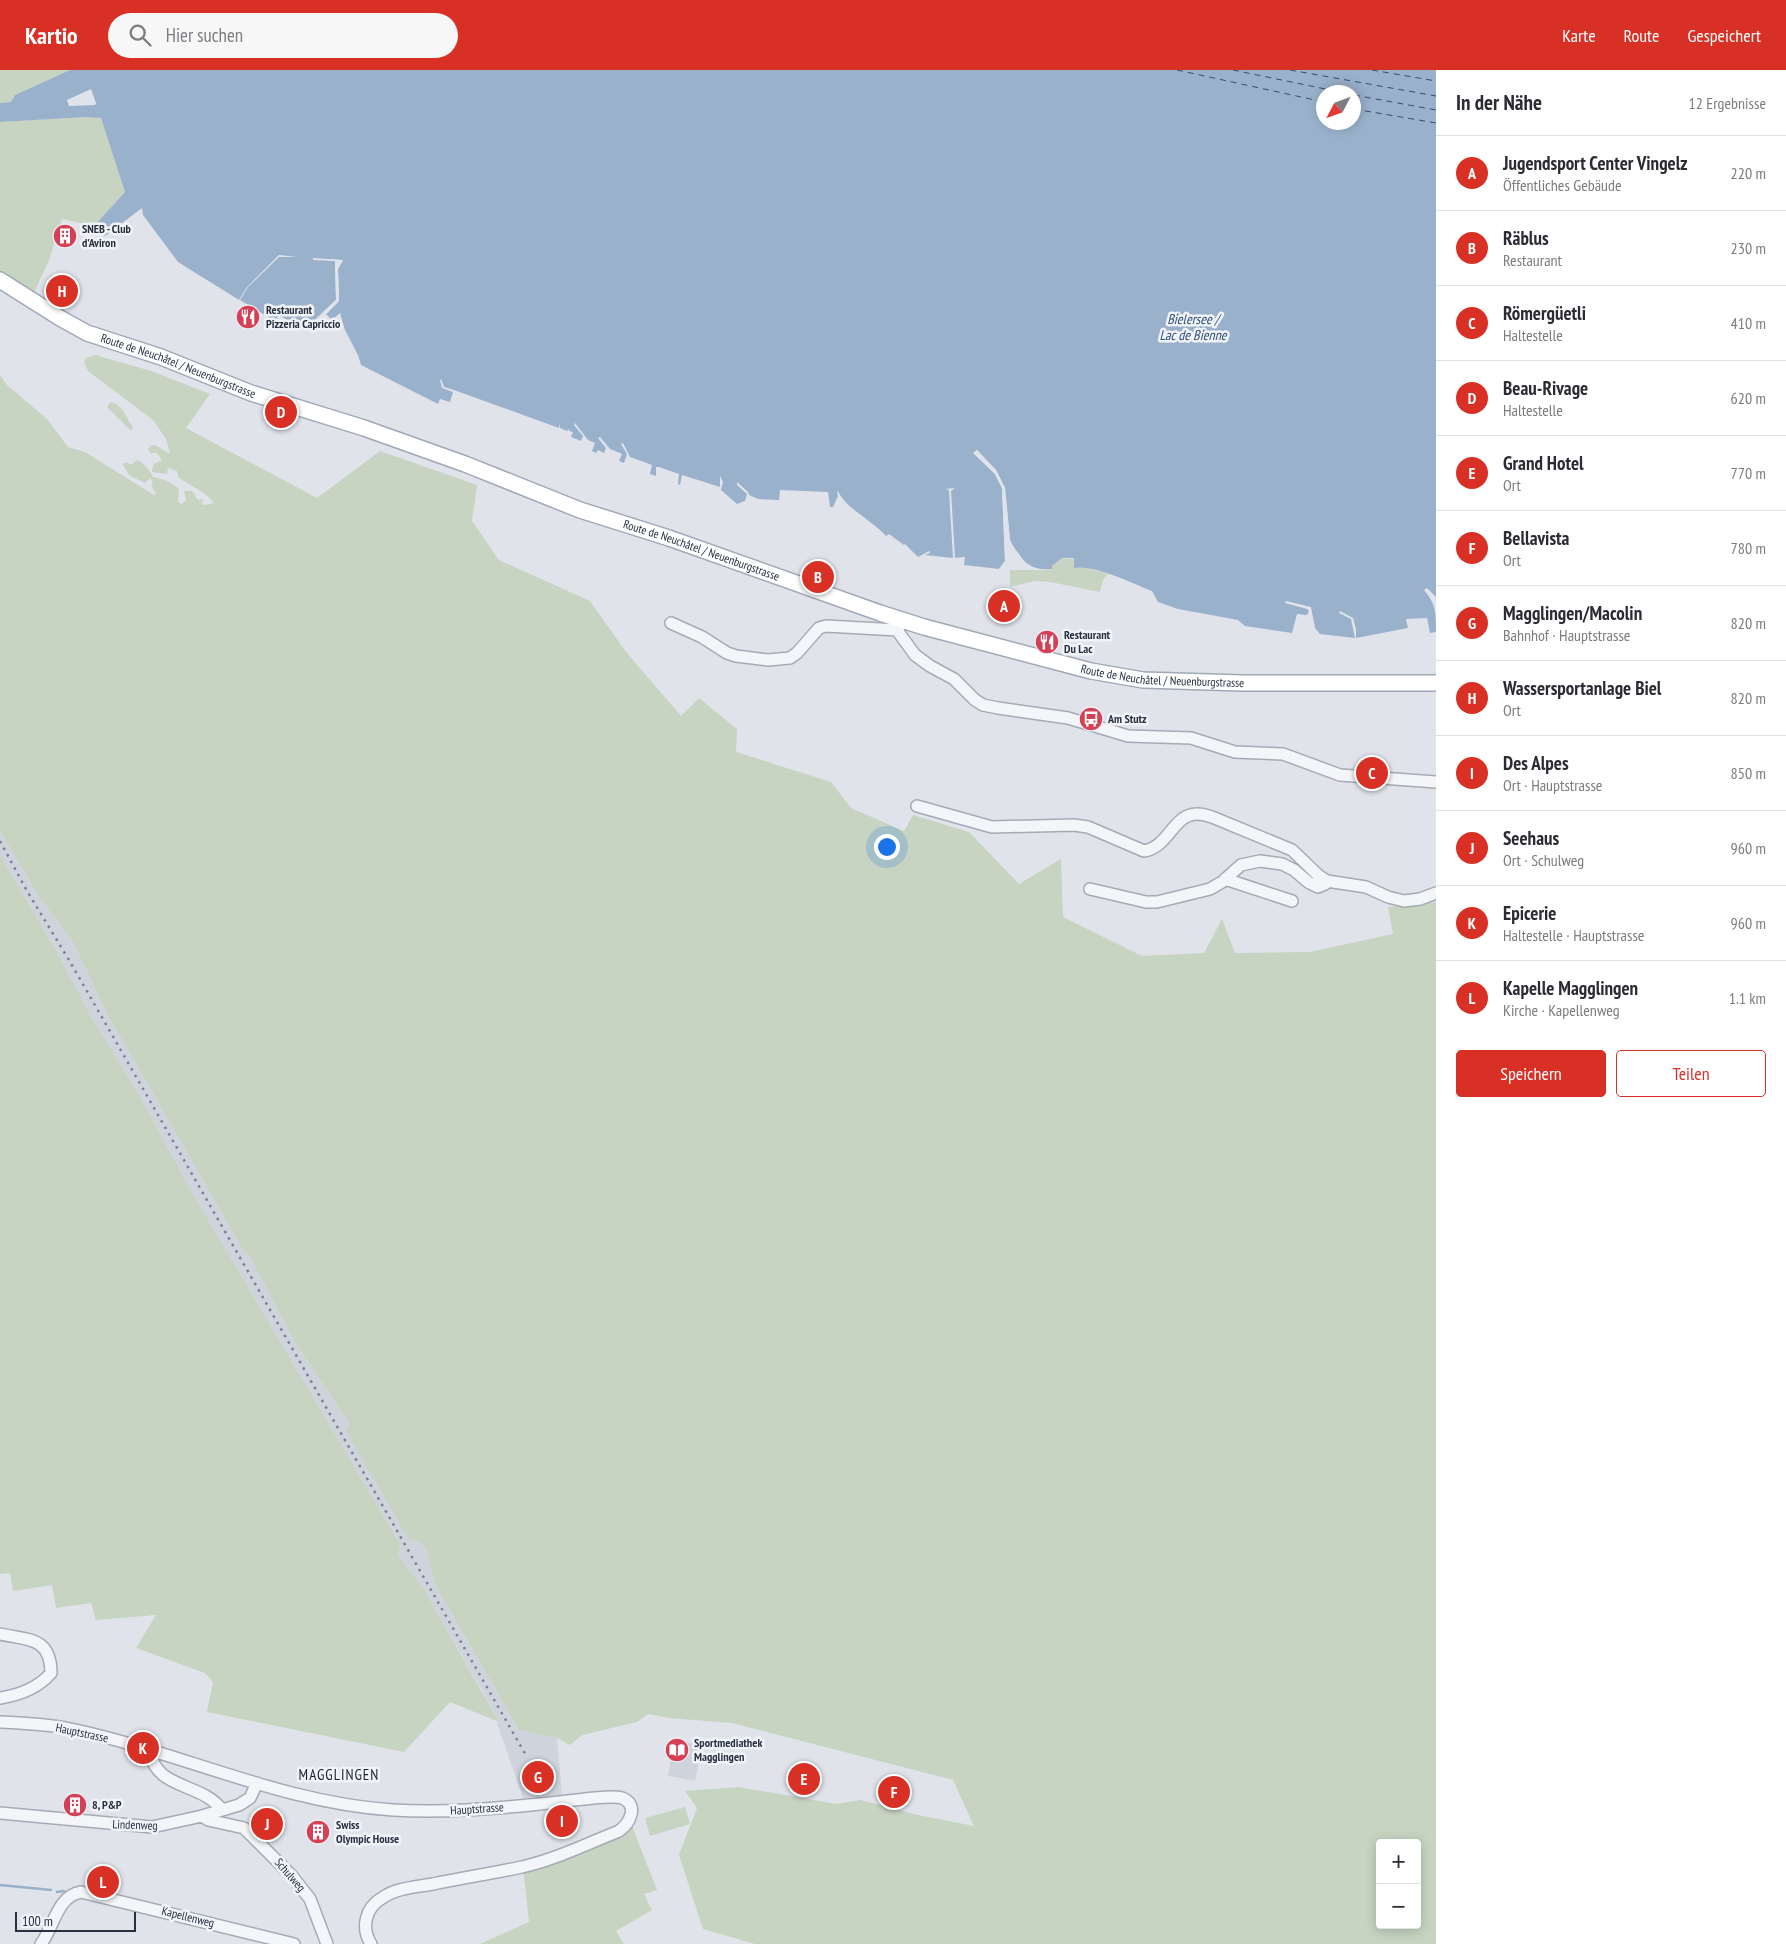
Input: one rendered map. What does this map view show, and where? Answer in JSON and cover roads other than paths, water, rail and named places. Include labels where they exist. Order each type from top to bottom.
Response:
[{"type":"main road","name":"Route de Neuchâtel / Neuenburgstrasse","points":[[0,280],[87,333],[161,357],[251,394],[364,428],[465,464],[580,510],[669,538],[900,625],[1091,671],[1143,680],[1242,683],[1436,683]]},
{"type":"street","points":[[671,623],[702,637],[727,653],[768,660],[790,658],[819,628],[826,626],[900,625],[915,655],[954,679],[982,705],[1068,718],[1128,736],[1191,738],[1236,752],[1283,754],[1340,775],[1436,782]]},
{"type":"street","points":[[917,806],[992,827],[1081,826],[1144,851],[1156,846],[1184,817],[1194,813],[1200,814],[1292,850],[1319,876],[1327,880],[1366,887],[1388,897],[1404,901],[1420,899],[1436,893]]},
{"type":"street","points":[[1090,889],[1151,903],[1204,891],[1217,886],[1241,866],[1260,861],[1282,864],[1318,887],[1325,884],[1327,880]]},
{"type":"street","points":[[1225,879],[1292,901]]},
{"type":"street","points":[[0,1634],[38,1642],[47,1650],[51,1663],[51,1673],[43,1682],[30,1690],[0,1698]]},
{"type":"street","name":"Hauptstrasse","points":[[0,1722],[71,1729],[150,1750],[320,1801],[392,1810],[465,1810],[607,1798],[622,1798],[630,1805],[632,1815],[625,1826],[558,1856],[523,1866],[415,1887],[389,1894],[374,1904],[366,1917],[365,1929],[371,1944]]},
{"type":"street","points":[[150,1750],[151,1760],[155,1768],[164,1777],[209,1797],[222,1810]]},
{"type":"street","name":"Lindenweg","points":[[0,1813],[141,1828],[164,1826],[222,1810],[246,1801],[257,1783]]},
{"type":"street","name":"Schulweg","points":[[202,1816],[208,1820],[244,1828],[292,1876],[310,1899],[327,1944]]},
{"type":"street","name":"Kapellenweg","points":[[41,1944],[48,1936],[63,1902],[72,1894],[81,1892],[294,1944]]},
{"type":"water","name":"Bielersee / Lac de Bienne","points":[[70,70],[1436,70],[1436,597],[1427,588],[1424,590],[1431,600],[1434,609],[1436,632],[1430,633],[1427,618],[1406,619],[1408,628],[1356,638],[1353,618],[1340,611],[1339,613],[1351,619],[1355,638],[1320,634],[1315,628],[1311,607],[1286,601],[1285,603],[1309,611],[1307,615],[1297,614],[1292,633],[1245,626],[1238,620],[1178,609],[1158,602],[1152,591],[1092,569],[1074,568],[1074,558],[1062,558],[1052,566],[1052,569],[1031,566],[1022,559],[1010,540],[1005,488],[996,470],[977,450],[974,453],[995,474],[1002,488],[1005,561],[999,569],[964,565],[965,557],[955,558],[951,491],[955,488],[945,489],[949,490],[953,558],[925,555],[930,553],[929,551],[918,557],[905,544],[889,534],[886,536],[853,509],[838,491],[833,507],[830,507],[828,492],[780,490],[779,500],[758,499],[749,495],[737,482],[737,485],[747,494],[745,501],[737,504],[721,490],[723,482],[720,476],[720,487],[682,475],[680,485],[678,484],[679,474],[656,467],[656,476],[650,474],[652,465],[630,457],[623,443],[621,444],[627,454],[624,463],[619,461],[622,454],[610,449],[600,437],[598,438],[606,448],[604,453],[598,450],[596,453],[592,451],[595,443],[588,440],[575,423],[574,425],[583,436],[581,441],[571,437],[573,432],[569,431],[569,429],[567,431],[560,428],[560,422],[559,428],[444,387],[441,379],[442,388],[453,392],[450,402],[440,399],[438,404],[361,365],[345,330],[340,313],[332,320],[326,314],[339,301],[338,269],[343,260],[315,259],[335,261],[336,300],[304,330],[279,315],[275,321],[240,300],[248,287],[279,257],[297,257],[279,255],[247,287],[239,300],[178,262],[143,215],[142,208],[105,236],[94,226],[125,192],[101,118],[87,117],[0,122],[0,103],[11,102],[15,95]],"holes":[[[91,89],[95,105],[69,106],[67,100]]]},
{"type":"waterway","points":[[0,1885],[51,1890]]},
{"type":"waterway","points":[[57,1892],[64,1891]]},
{"type":"railway","points":[[0,841],[27,891],[69,960],[527,1757]]},
{"type":"place","name":"SNEB - Club d'Aviron","points":[[65,236]]},
{"type":"place","name":"Wassersportanlage Biel","points":[[62,291]]},
{"type":"place","name":"Restaurant Pizzeria Capriccio","points":[[248,317]]},
{"type":"place","name":"Beau-Rivage","points":[[281,412]]},
{"type":"place","name":"Räblus","points":[[818,577]]},
{"type":"place","name":"Jugendsport Center Vingelz","points":[[1004,606]]},
{"type":"place","name":"Restaurant Du Lac","points":[[1047,642]]},
{"type":"place","name":"Am Stutz","points":[[1091,719]]},
{"type":"place","name":"Römergüetli","points":[[1372,773]]},
{"type":"place","name":"Epicerie","points":[[143,1748]]},
{"type":"place","name":"Sportmediathek Magglingen","points":[[677,1750]]},
{"type":"place","name":"Magglingen/Macolin","points":[[538,1777]]},
{"type":"place","name":"Grand Hotel","points":[[804,1779]]},
{"type":"place","name":"Bellavista","points":[[894,1792]]},
{"type":"place","name":"8, P&P","points":[[75,1805]]},
{"type":"place","name":"Des Alpes","points":[[562,1821]]},
{"type":"place","name":"Seehaus","points":[[267,1824]]},
{"type":"place","name":"Swiss Olympic House","points":[[318,1832]]},
{"type":"place","name":"Kapelle Magglingen","points":[[103,1882]]},
{"type":"district","name":"MAGGLINGEN","points":[[339,1775]]}]
